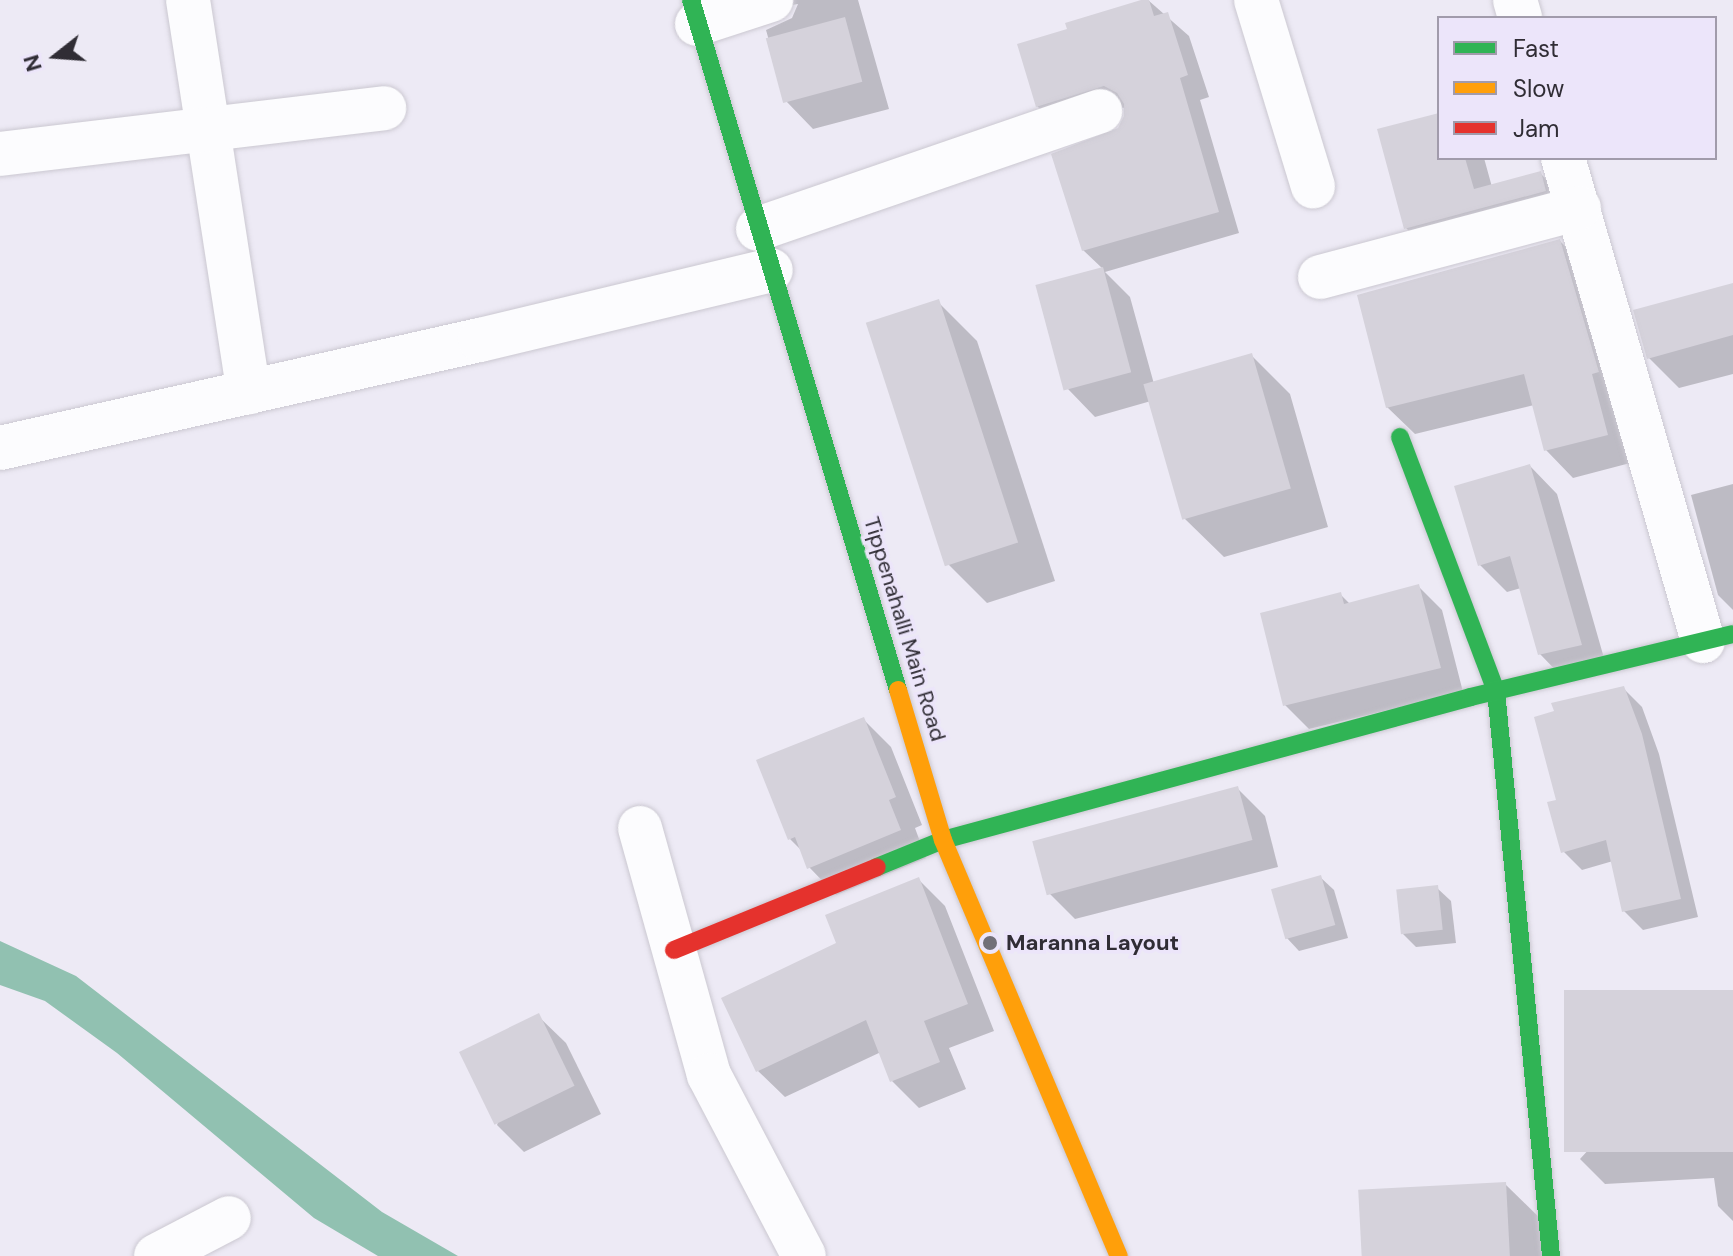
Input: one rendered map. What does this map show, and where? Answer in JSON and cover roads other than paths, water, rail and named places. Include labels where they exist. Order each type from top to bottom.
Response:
[{"type":"street","points":[[188,0],[249,392]]},
{"type":"street","points":[[694,12],[771,0]]},
{"type":"street","points":[[1256,0],[1313,186]]},
{"type":"street","name":"Tippenahalli Main Road","points":[[694,12],[943,840],[1119,1256]]},
{"type":"street","points":[[0,154],[384,108]]},
{"type":"street","points":[[758,229],[1100,111]]},
{"type":"street","points":[[674,950],[943,840],[1496,691],[1718,638],[1564,160]]},
{"type":"street","points":[[1320,277],[1579,208]]},
{"type":"street","points":[[0,448],[771,270]]},
{"type":"street","points":[[1400,437],[1496,691],[1551,1256]]},
{"type":"street","points":[[640,828],[709,1075],[804,1256]]},
{"type":"street","points":[[156,1256],[229,1218]]},
{"type":"place","name":"Maranna Layout","points":[[990,943]]}]
